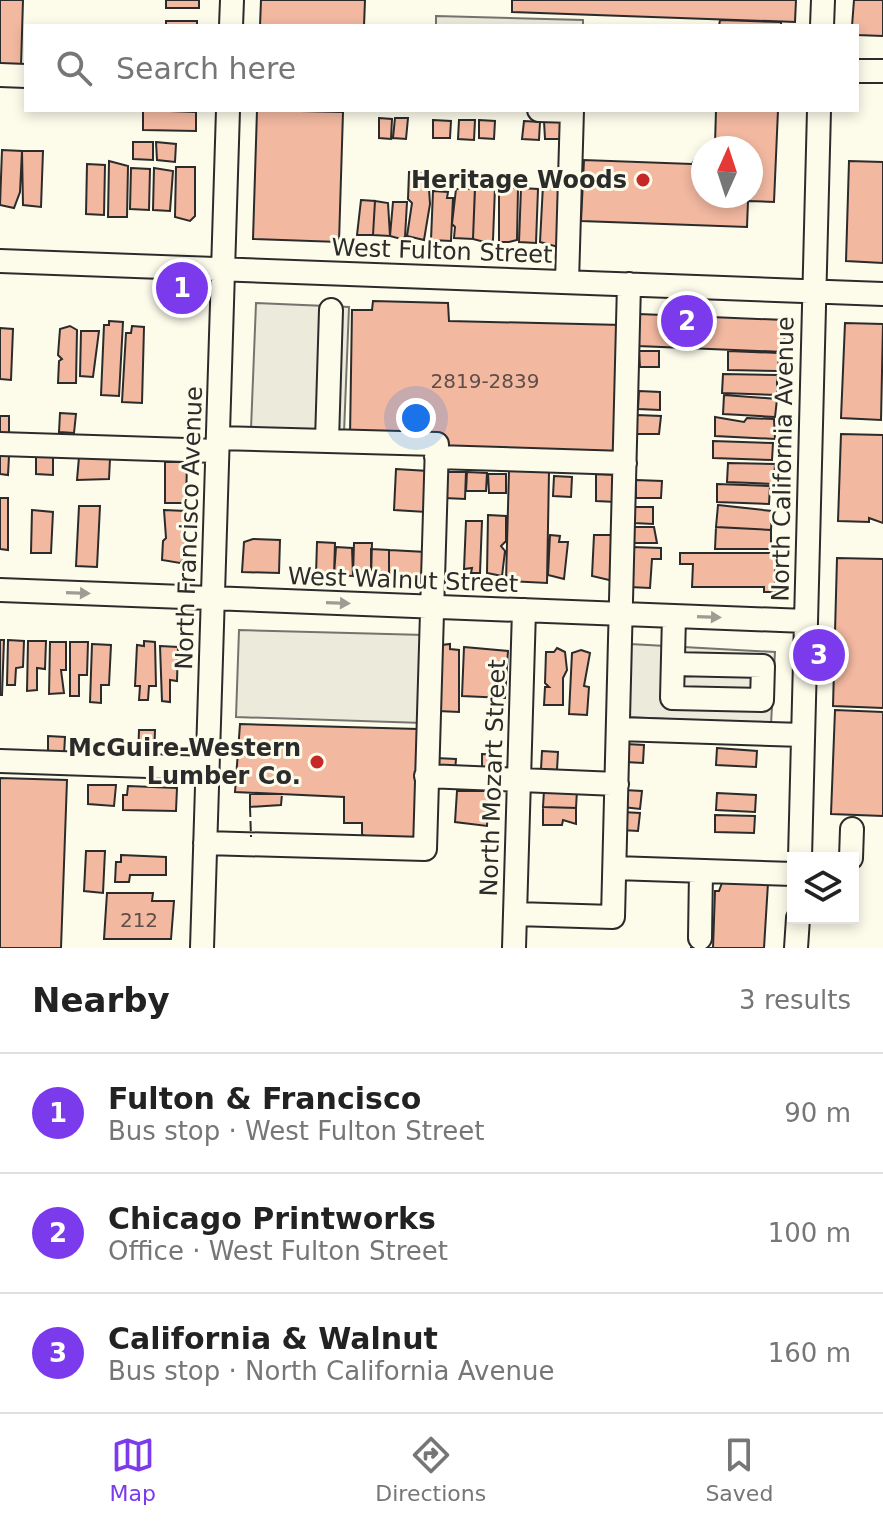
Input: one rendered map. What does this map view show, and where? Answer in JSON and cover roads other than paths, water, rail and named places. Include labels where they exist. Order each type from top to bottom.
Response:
[{"type":"street","points":[[231,24],[232,0]]},
{"type":"street","points":[[822,24],[823,0]]},
{"type":"street","points":[[859,71],[883,71]]},
{"type":"street","points":[[0,75],[24,76]]},
{"type":"street","name":"North Francisco Avenue","points":[[202,948],[228,112]]},
{"type":"street","points":[[567,282],[572,112]]},
{"type":"street","name":"North California Avenue","points":[[800,852],[819,112]]},
{"type":"street","name":"West Fulton Street","points":[[0,261],[883,294]]},
{"type":"street","points":[[516,914],[613,917],[629,284]]},
{"type":"street","points":[[327,441],[331,310]]},
{"type":"street","points":[[0,444],[218,445],[327,441],[437,444],[425,849],[205,843]]},
{"type":"street","points":[[436,457],[625,463]]},
{"type":"street","name":"West Walnut Street","points":[[0,590],[805,621]]},
{"type":"street","name":"North Mozart Street","points":[[514,948],[524,610]]},
{"type":"street","points":[[673,664],[674,616]]},
{"type":"street","points":[[618,729],[803,735]]},
{"type":"street","points":[[0,761],[207,768]]},
{"type":"street","points":[[426,776],[617,784]]},
{"type":"street","points":[[851,852],[852,829]]},
{"type":"street","points":[[615,868],[787,874]]},
{"type":"street","points":[[700,938],[701,871]]},
{"type":"street","points":[[796,948],[798,924]]},
{"type":"place","name":"Heritage Woods","points":[[643,180]]},
{"type":"place","name":"Fulton & Francisco","points":[[182,288]]},
{"type":"place","name":"Chicago Printworks","points":[[687,321]]},
{"type":"place","name":"California & Walnut","points":[[819,655]]},
{"type":"place","name":"McGuire-Western Lumber Co.","points":[[317,762]]}]
